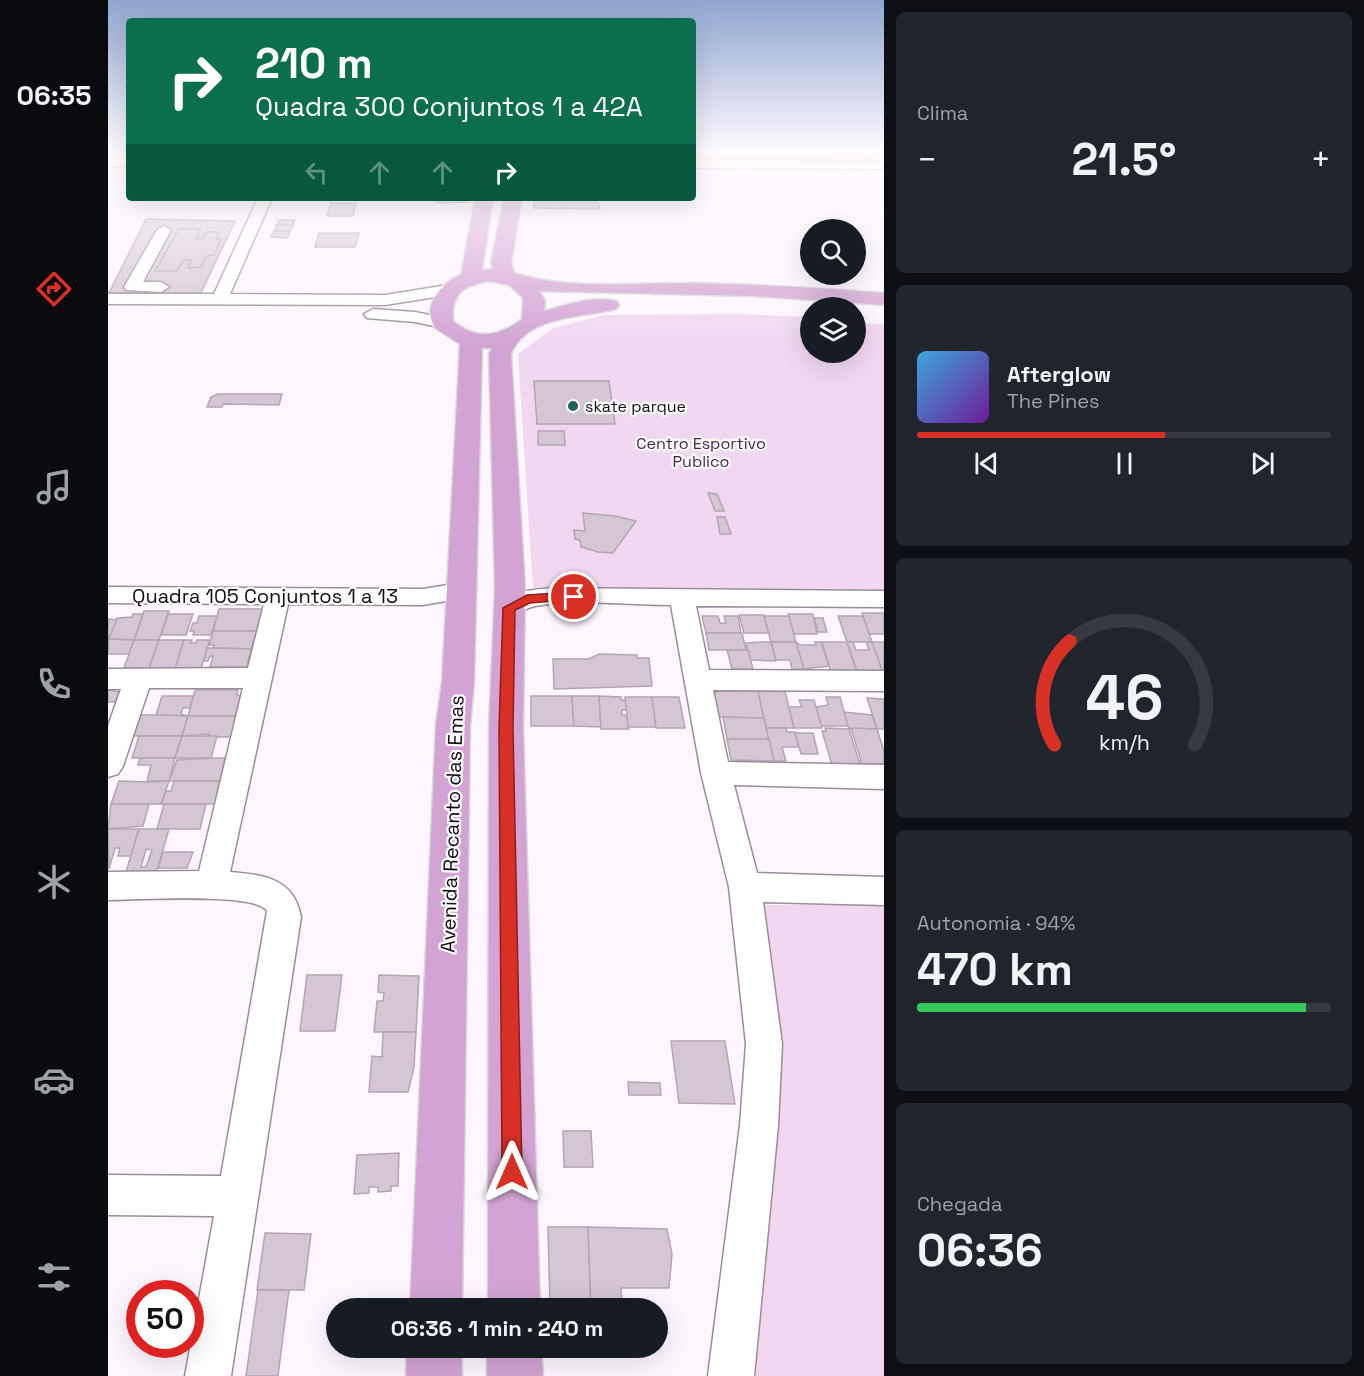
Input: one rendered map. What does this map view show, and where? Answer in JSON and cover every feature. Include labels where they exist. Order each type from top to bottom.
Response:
[{"type":"main road","points":[[471,277],[481,217]]},
{"type":"main road","points":[[488,331],[534,300],[501,263],[508,217]]},
{"type":"main road","points":[[514,1298],[506,728],[510,598],[500,354],[488,331],[440,306],[448,290],[471,277],[490,275],[567,288],[753,290],[884,299]]},
{"type":"main road","points":[[488,331],[580,308],[616,304],[800,308]]},
{"type":"main road","points":[[866,313],[884,314]]},
{"type":"main road","name":"Avenida Recanto das Emas","points":[[436,1298],[453,725],[458,669],[460,597],[488,331]]},
{"type":"main road","points":[[509,645],[458,669],[467,695],[476,699],[496,697],[509,685]]},
{"type":"main road","points":[[453,725],[469,717],[487,716],[506,728]]},
{"type":"main road","points":[[434,1358],[434,1376]]},
{"type":"main road","points":[[514,1358],[515,1376]]},
{"type":"street","points":[[223,293],[257,217]]},
{"type":"street","points":[[164,230],[132,287],[223,293],[269,307],[392,315],[488,331]]},
{"type":"street","points":[[108,315],[164,316],[385,300],[448,290]]},
{"type":"street","points":[[108,299],[175,299],[223,293]]},
{"type":"street","points":[[164,316],[162,310],[165,305],[175,299]]},
{"type":"street","name":"Quadra 105 Conjuntos 1 a 13","points":[[108,595],[460,597]]},
{"type":"street","points":[[210,886],[278,596]]},
{"type":"street","points":[[510,598],[553,596],[884,599]]},
{"type":"street","points":[[681,597],[716,773],[745,887],[764,1044],[759,1125],[730,1376]]},
{"type":"street","points":[[108,680],[259,678]]},
{"type":"street","points":[[108,766],[138,680]]},
{"type":"street","points":[[698,680],[884,681]]},
{"type":"street","points":[[716,773],[883,778]]},
{"type":"street","points":[[108,886],[210,886],[266,892],[279,900],[284,917],[208,1376]]},
{"type":"street","points":[[745,887],[884,891]]},
{"type":"street","points":[[108,1196],[239,1196]]},
{"type":"green space","name":"Centro Esportivo Publico","points":[[737,314],[800,317],[800,363],[866,363],[866,323],[884,324],[884,590],[533,589],[518,354],[554,328],[604,315]]},
{"type":"green space","points":[[764,905],[884,905],[884,1376],[752,1376],[776,1044]]},
{"type":"building","points":[[146,219],[235,221],[201,293],[109,293]]},
{"type":"building","points":[[278,220],[295,220],[293,225],[278,225]]},
{"type":"building","points":[[276,225],[293,225],[290,231],[275,231]]},
{"type":"building","points":[[179,229],[200,229],[196,239],[202,239],[207,232],[219,232],[216,239],[221,240],[214,255],[207,256],[201,267],[188,268],[191,260],[184,260],[176,271],[155,271]]},
{"type":"building","points":[[274,231],[290,231],[288,238],[271,237]]},
{"type":"building","points":[[319,233],[359,233],[355,247],[315,247]]},
{"type":"building","name":"skate parque","points":[[534,381],[609,381],[615,424],[537,424]]},
{"type":"building","points":[[218,394],[282,394],[279,405],[223,404],[222,407],[207,407],[211,397]]},
{"type":"building","points":[[538,431],[564,431],[565,445],[538,445]]},
{"type":"building","points":[[708,493],[717,494],[724,511],[715,511]]},
{"type":"building","points":[[583,513],[615,516],[636,521],[613,553],[598,552],[581,547],[580,540],[575,539],[574,530],[585,531]]},
{"type":"building","points":[[717,517],[725,517],[731,534],[720,534]]},
{"type":"building","points":[[219,609],[263,609],[257,631],[213,631]]},
{"type":"building","points":[[144,611],[169,611],[159,640],[134,640]]},
{"type":"building","points":[[862,613],[884,613],[884,634],[869,634]]},
{"type":"building","points":[[133,614],[143,614],[134,640],[109,639],[117,618],[132,617]]},
{"type":"building","points":[[168,614],[193,614],[186,635],[161,635]]},
{"type":"building","points":[[788,614],[813,614],[817,634],[794,634]]},
{"type":"building","points":[[739,615],[764,615],[769,633],[744,633]]},
{"type":"building","points":[[199,616],[217,616],[211,635],[193,635],[194,631],[190,631],[193,623],[197,623]]},
{"type":"building","points":[[702,616],[718,616],[720,623],[726,623],[724,616],[738,616],[741,633],[706,633]]},
{"type":"building","points":[[764,616],[789,616],[796,642],[771,642]]},
{"type":"building","points":[[838,616],[863,616],[872,642],[847,642]]},
{"type":"building","points":[[814,618],[823,618],[827,632],[818,632]]},
{"type":"building","points":[[108,619],[117,620],[109,638],[108,638]]},
{"type":"building","points":[[213,631],[257,631],[251,649],[213,648],[214,645],[209,645]]},
{"type":"building","points":[[706,633],[742,633],[746,650],[709,650]]},
{"type":"building","points":[[109,639],[134,640],[129,654],[108,654]]},
{"type":"building","points":[[134,640],[159,640],[149,668],[124,668]]},
{"type":"building","points":[[159,640],[184,640],[174,672],[148,671]]},
{"type":"building","points":[[184,640],[192,640],[191,643],[196,643],[197,640],[210,640],[200,672],[174,672]]},
{"type":"building","points":[[771,642],[776,661],[750,660],[746,643]]},
{"type":"building","points":[[771,642],[796,642],[804,669],[792,669],[790,660],[776,660]]},
{"type":"building","points":[[796,642],[800,645],[816,645],[815,642],[821,642],[829,666],[804,669]]},
{"type":"building","points":[[822,642],[847,642],[857,673],[831,673]]},
{"type":"building","points":[[847,642],[853,642],[856,650],[869,650],[866,642],[872,642],[884,674],[858,674]]},
{"type":"building","points":[[872,642],[884,642],[884,670],[882,670]]},
{"type":"building","points":[[207,648],[251,649],[247,667],[210,667],[213,656],[210,656],[208,661],[204,661]]},
{"type":"building","points":[[727,650],[748,650],[753,669],[732,669]]},
{"type":"building","points":[[599,654],[637,655],[637,658],[649,658],[652,686],[554,689],[553,659],[589,659]]},
{"type":"building","points":[[108,690],[120,692],[118,702],[108,702]]},
{"type":"building","points":[[195,690],[238,690],[237,695],[241,696],[235,716],[188,716]]},
{"type":"building","points":[[718,691],[758,691],[764,718],[715,717],[713,694]]},
{"type":"building","points":[[758,691],[785,691],[794,728],[766,728]]},
{"type":"building","points":[[162,696],[193,696],[190,708],[183,708],[181,714],[188,716],[156,715]]},
{"type":"building","points":[[531,696],[572,696],[574,726],[531,726]]},
{"type":"building","points":[[572,696],[599,696],[601,727],[574,726]]},
{"type":"building","points":[[599,696],[621,697],[621,700],[626,700],[627,710],[622,710],[622,715],[627,715],[629,729],[601,729]]},
{"type":"building","points":[[625,697],[652,697],[656,727],[628,727]]},
{"type":"building","points":[[652,697],[679,697],[685,728],[656,728]]},
{"type":"building","points":[[826,697],[840,697],[848,726],[821,726],[816,707],[828,705]]},
{"type":"building","points":[[867,698],[884,699],[884,729],[877,729]]},
{"type":"building","points":[[799,700],[814,700],[822,728],[794,728],[789,707],[802,707]]},
{"type":"building","points":[[844,712],[872,715],[877,729],[849,729]]},
{"type":"building","points":[[139,715],[188,716],[182,736],[132,736]]},
{"type":"building","points":[[188,716],[236,716],[231,737],[209,737],[209,734],[182,736]]},
{"type":"building","points":[[723,717],[764,718],[769,739],[727,739]]},
{"type":"building","points":[[766,728],[786,728],[787,732],[795,732],[799,747],[782,747],[786,761],[774,761]]},
{"type":"building","points":[[825,728],[849,729],[860,765],[832,765],[822,731],[826,731]]},
{"type":"building","points":[[851,728],[877,729],[884,751],[884,764],[860,764]]},
{"type":"building","points":[[795,733],[813,733],[818,754],[801,754]]},
{"type":"building","points":[[139,736],[182,736],[175,758],[132,758]]},
{"type":"building","points":[[182,736],[217,736],[211,758],[175,758]]},
{"type":"building","points":[[727,739],[769,739],[774,761],[731,760]]},
{"type":"building","points":[[140,758],[175,758],[169,781],[147,781],[151,765],[138,765]]},
{"type":"building","points":[[225,758],[220,781],[169,781],[177,760]]},
{"type":"building","points":[[119,781],[169,781],[161,804],[111,804]]},
{"type":"building","points":[[174,781],[220,781],[215,804],[161,804],[166,791],[171,791]]},
{"type":"building","points":[[111,804],[149,804],[143,826],[108,829]]},
{"type":"building","points":[[164,804],[206,804],[200,829],[157,829]]},
{"type":"building","points":[[108,829],[139,829],[131,856],[118,856],[120,848],[115,848],[109,869]]},
{"type":"building","points":[[139,829],[169,829],[156,874],[125,875]],"holes":[[[146,849],[152,850],[146,867],[141,867]]]},
{"type":"building","points":[[163,852],[193,852],[187,868],[158,868]]},
{"type":"building","points":[[307,975],[342,975],[335,1031],[300,1031]]},
{"type":"building","points":[[379,975],[419,976],[416,1032],[374,1032],[377,1001],[383,1001],[384,993],[378,992]]},
{"type":"building","points":[[383,1032],[416,1032],[414,1067],[408,1092],[369,1092],[372,1056],[382,1057]]},
{"type":"building","points":[[671,1041],[725,1041],[735,1104],[679,1103]]},
{"type":"building","points":[[628,1082],[660,1083],[661,1095],[629,1095]]},
{"type":"building","points":[[563,1131],[591,1131],[593,1167],[564,1167]]},
{"type":"building","points":[[399,1153],[398,1186],[391,1186],[391,1191],[378,1192],[378,1187],[369,1187],[369,1193],[354,1194],[357,1155]]},
{"type":"building","points":[[548,1227],[588,1227],[591,1298],[550,1298]]},
{"type":"building","points":[[588,1227],[667,1229],[672,1254],[669,1288],[621,1288],[622,1298],[591,1298]]},
{"type":"building","points":[[265,1233],[311,1234],[304,1290],[257,1290]]},
{"type":"building","points":[[258,1290],[289,1290],[278,1376],[246,1376]]},
{"type":"place","name":"skate parque","points":[[573,406]]},
{"type":"route","points":[[512,1172],[506,728],[509,685],[509,608],[527,599],[553,596],[574,597]]}]
